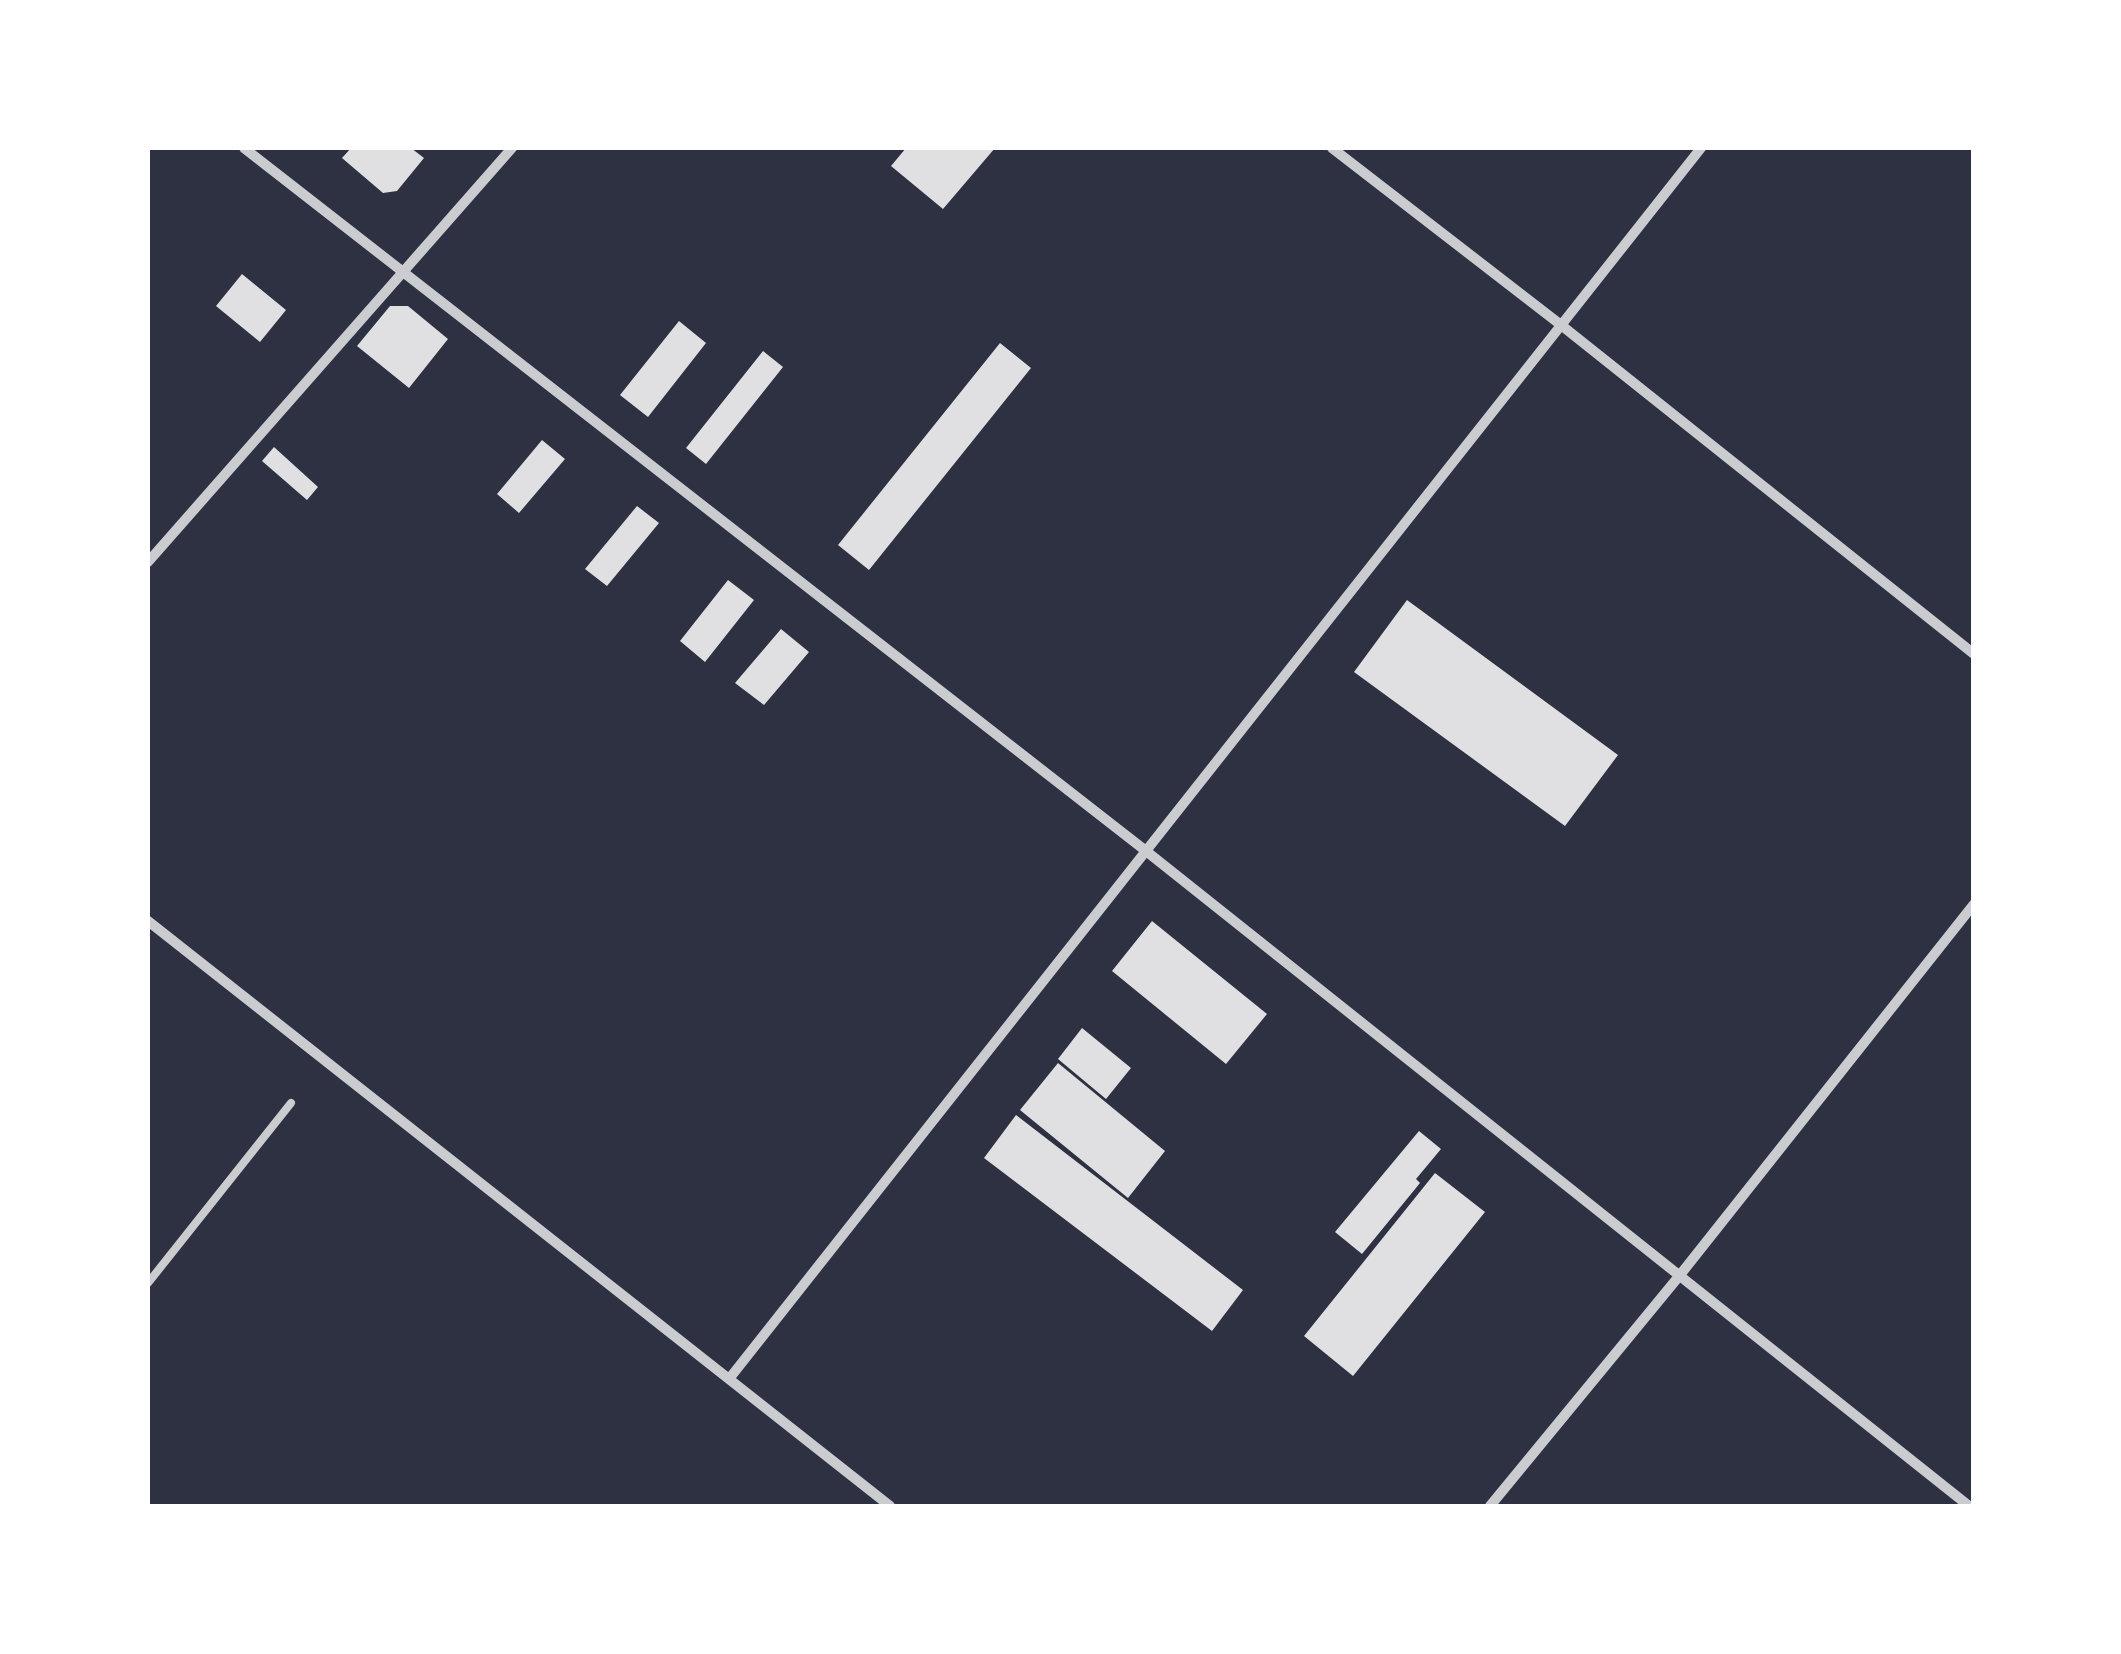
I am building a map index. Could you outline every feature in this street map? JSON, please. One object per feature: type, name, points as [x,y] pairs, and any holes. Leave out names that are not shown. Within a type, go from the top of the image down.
[{"type":"street","points":[[244,148],[1146,851],[1970,1506]]},
{"type":"street","points":[[148,562],[512,148]]},
{"type":"street","points":[[1332,148],[1562,325],[1974,654]]},
{"type":"street","points":[[729,1379],[1701,148]]},
{"type":"street","points":[[1490,1506],[1974,904]]},
{"type":"street","points":[[148,921],[890,1506]]},
{"type":"lane","points":[[148,1282],[291,1104]]},
{"type":"building","points":[[351,148],[411,148],[424,158],[397,191],[383,193],[342,158]]},
{"type":"building","points":[[906,148],[995,148],[943,209],[891,166]]},
{"type":"building","points":[[242,274],[286,310],[260,342],[216,306]]},
{"type":"building","points":[[390,306],[408,306],[448,339],[409,388],[357,346]]},
{"type":"building","points":[[679,321],[706,343],[648,417],[620,395]]},
{"type":"building","points":[[1000,343],[1031,368],[869,570],[838,545]]},
{"type":"building","points":[[763,351],[783,367],[706,464],[686,448]]},
{"type":"building","points":[[542,440],[565,459],[519,513],[497,494]]},
{"type":"building","points":[[274,447],[318,487],[307,500],[262,461]]},
{"type":"building","points":[[637,506],[659,523],[607,586],[585,569]]},
{"type":"building","points":[[728,580],[754,600],[705,662],[680,641]]},
{"type":"building","points":[[1407,600],[1618,755],[1565,826],[1354,672]]},
{"type":"building","points":[[781,629],[809,652],[764,705],[735,683]]},
{"type":"building","points":[[1152,921],[1267,1014],[1226,1064],[1112,971]]},
{"type":"building","points":[[1082,1028],[1131,1068],[1106,1099],[1058,1059]]},
{"type":"building","points":[[1058,1063],[1165,1151],[1128,1198],[1020,1110]]},
{"type":"building","points":[[1016,1115],[1243,1290],[1212,1331],[984,1158]]},
{"type":"building","points":[[1419,1131],[1441,1149],[1416,1179],[1420,1183],[1362,1254],[1335,1232]]},
{"type":"building","points":[[1435,1173],[1485,1212],[1353,1376],[1304,1336]]}]
